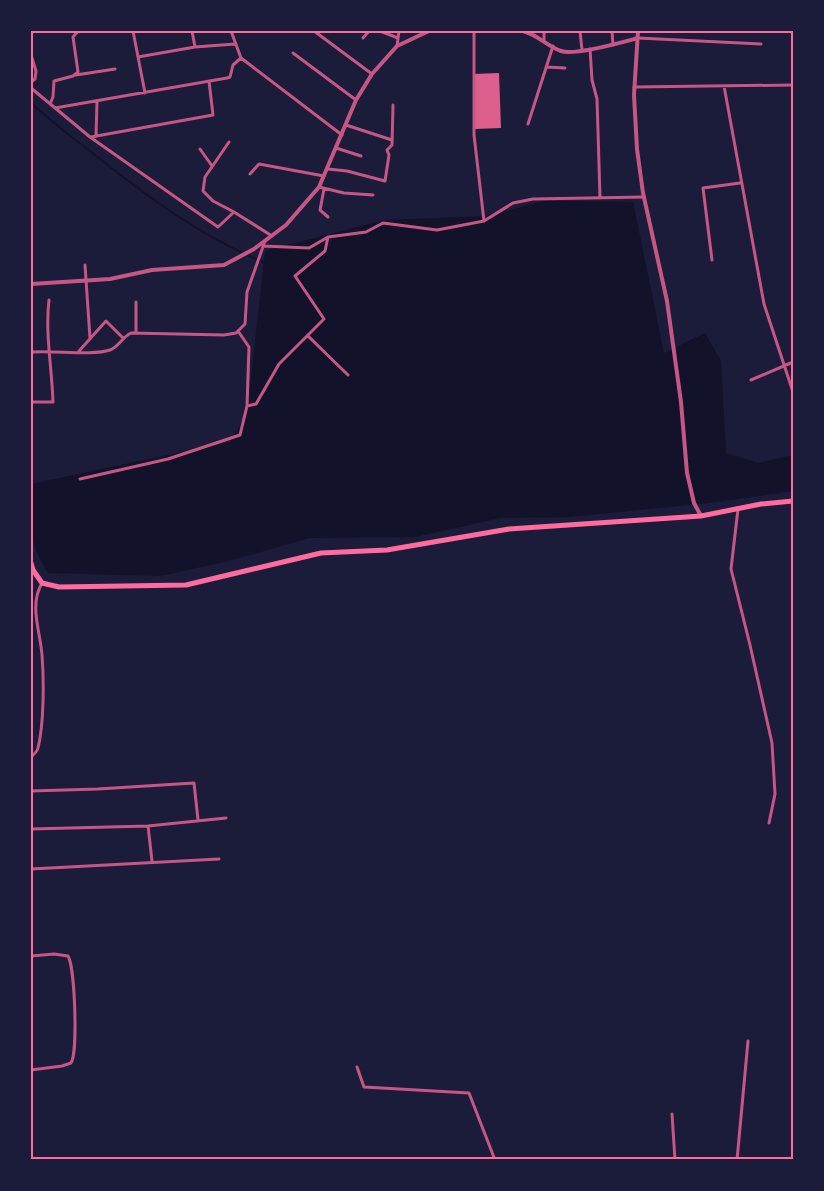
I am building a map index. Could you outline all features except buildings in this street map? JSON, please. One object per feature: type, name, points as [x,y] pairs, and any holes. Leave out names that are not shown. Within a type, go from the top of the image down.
[{"type":"main road","points":[[31,563],[42,583],[59,587],[186,585],[322,553],[386,550],[508,529],[701,516],[793,501]]},
{"type":"street","points":[[76,75],[78,66],[73,37],[78,31]]},
{"type":"street","points":[[133,31],[145,93]]},
{"type":"street","points":[[192,31],[194,47]]},
{"type":"street","points":[[231,31],[241,58],[342,134]]},
{"type":"street","points":[[314,31],[372,74]]},
{"type":"street","points":[[363,38],[369,31]]},
{"type":"street","points":[[380,31],[398,38]]},
{"type":"street","points":[[397,46],[399,31]]},
{"type":"street","points":[[31,284],[110,279],[152,270],[224,265],[264,244],[296,214],[319,187],[356,100],[372,74],[397,46],[429,31]]},
{"type":"street","points":[[474,31],[474,135],[484,221]]},
{"type":"street","points":[[523,31],[544,40],[563,52],[613,45],[638,38],[761,44]]},
{"type":"street","points":[[544,31],[544,40]]},
{"type":"street","points":[[580,31],[582,50]]},
{"type":"street","points":[[612,31],[613,45]]},
{"type":"street","points":[[638,31],[634,87],[637,149],[644,197],[668,302],[681,402],[687,474],[694,503],[701,516]]},
{"type":"street","points":[[138,57],[194,47],[235,44]]},
{"type":"street","points":[[528,124],[553,46]]},
{"type":"street","points":[[590,48],[592,80],[597,99],[600,198]]},
{"type":"street","points":[[293,53],[356,100]]},
{"type":"street","points":[[31,55],[36,75],[31,82]]},
{"type":"street","points":[[55,108],[230,77],[233,65],[241,58]]},
{"type":"street","points":[[546,67],[566,68]]},
{"type":"street","points":[[50,104],[53,97],[54,81],[76,75],[115,69]]},
{"type":"street","points":[[90,137],[213,115],[209,82]]},
{"type":"street","points":[[724,86],[740,183],[744,192],[764,304],[793,392]]},
{"type":"street","points":[[634,87],[793,86]]},
{"type":"street","points":[[31,88],[90,137],[218,227],[234,212]]},
{"type":"street","points":[[96,136],[97,100]]},
{"type":"street","points":[[328,169],[347,171],[385,180],[389,155],[387,150],[392,145],[393,105]]},
{"type":"street","points":[[346,125],[392,140]]},
{"type":"street","points":[[229,142],[205,176],[203,191],[213,201],[272,236]]},
{"type":"street","points":[[336,148],[361,156]]},
{"type":"street","points":[[200,149],[212,166]]},
{"type":"street","points":[[250,174],[259,164],[324,176]]},
{"type":"street","points":[[712,260],[703,188],[740,183]]},
{"type":"street","points":[[319,187],[344,193],[373,195]]},
{"type":"street","points":[[324,189],[320,210],[328,217]]},
{"type":"street","points":[[264,244],[309,248],[328,236],[366,232],[383,223],[437,230],[484,221],[513,203],[548,198],[644,197]]},
{"type":"street","points":[[247,406],[256,404],[279,364],[324,320],[295,276],[325,251],[328,236]]},
{"type":"street","points":[[31,352],[51,350],[98,352],[112,350],[123,338],[131,333],[224,335],[238,331],[245,324],[247,292],[264,244]]},
{"type":"street","points":[[85,265],[90,338]]},
{"type":"street","points":[[31,402],[53,402],[51,350],[47,323],[49,300]]},
{"type":"street","points":[[136,302],[136,334]]},
{"type":"street","points":[[79,351],[106,321],[123,338]]},
{"type":"street","points":[[80,479],[168,460],[240,435],[247,406],[249,346],[238,331]]},
{"type":"street","points":[[308,336],[348,375]]},
{"type":"street","points":[[751,380],[793,362]]},
{"type":"street","points":[[738,509],[731,569],[772,743],[775,794],[769,823]]},
{"type":"street","points":[[31,757],[38,750],[42,698],[42,655],[35,605],[36,594],[42,583]]},
{"type":"street","points":[[31,790],[98,790],[194,783],[198,820]]},
{"type":"street","points":[[31,830],[148,826],[226,818]]},
{"type":"street","points":[[148,826],[152,861]]},
{"type":"street","points":[[31,869],[152,861],[219,859]]},
{"type":"street","points":[[31,956],[54,954],[68,956],[70,959],[74,979],[75,1042],[75,1054],[71,1063],[31,1070]]},
{"type":"street","points":[[737,1160],[748,1041]]},
{"type":"street","points":[[357,1067],[364,1087],[468,1093],[495,1160]]},
{"type":"street","points":[[672,1114],[676,1160]]},
{"type":"shaded area","points":[[544,201],[633,202],[664,353],[705,333],[721,361],[726,453],[758,463],[793,455],[793,491],[709,503],[569,517],[500,518],[415,537],[309,538],[233,560],[160,576],[48,573],[33,540],[31,484],[230,442],[247,413],[265,251],[384,220],[487,216]]},
{"type":"waterway","points":[[31,103],[110,167],[174,214],[219,241],[266,263]]}]
